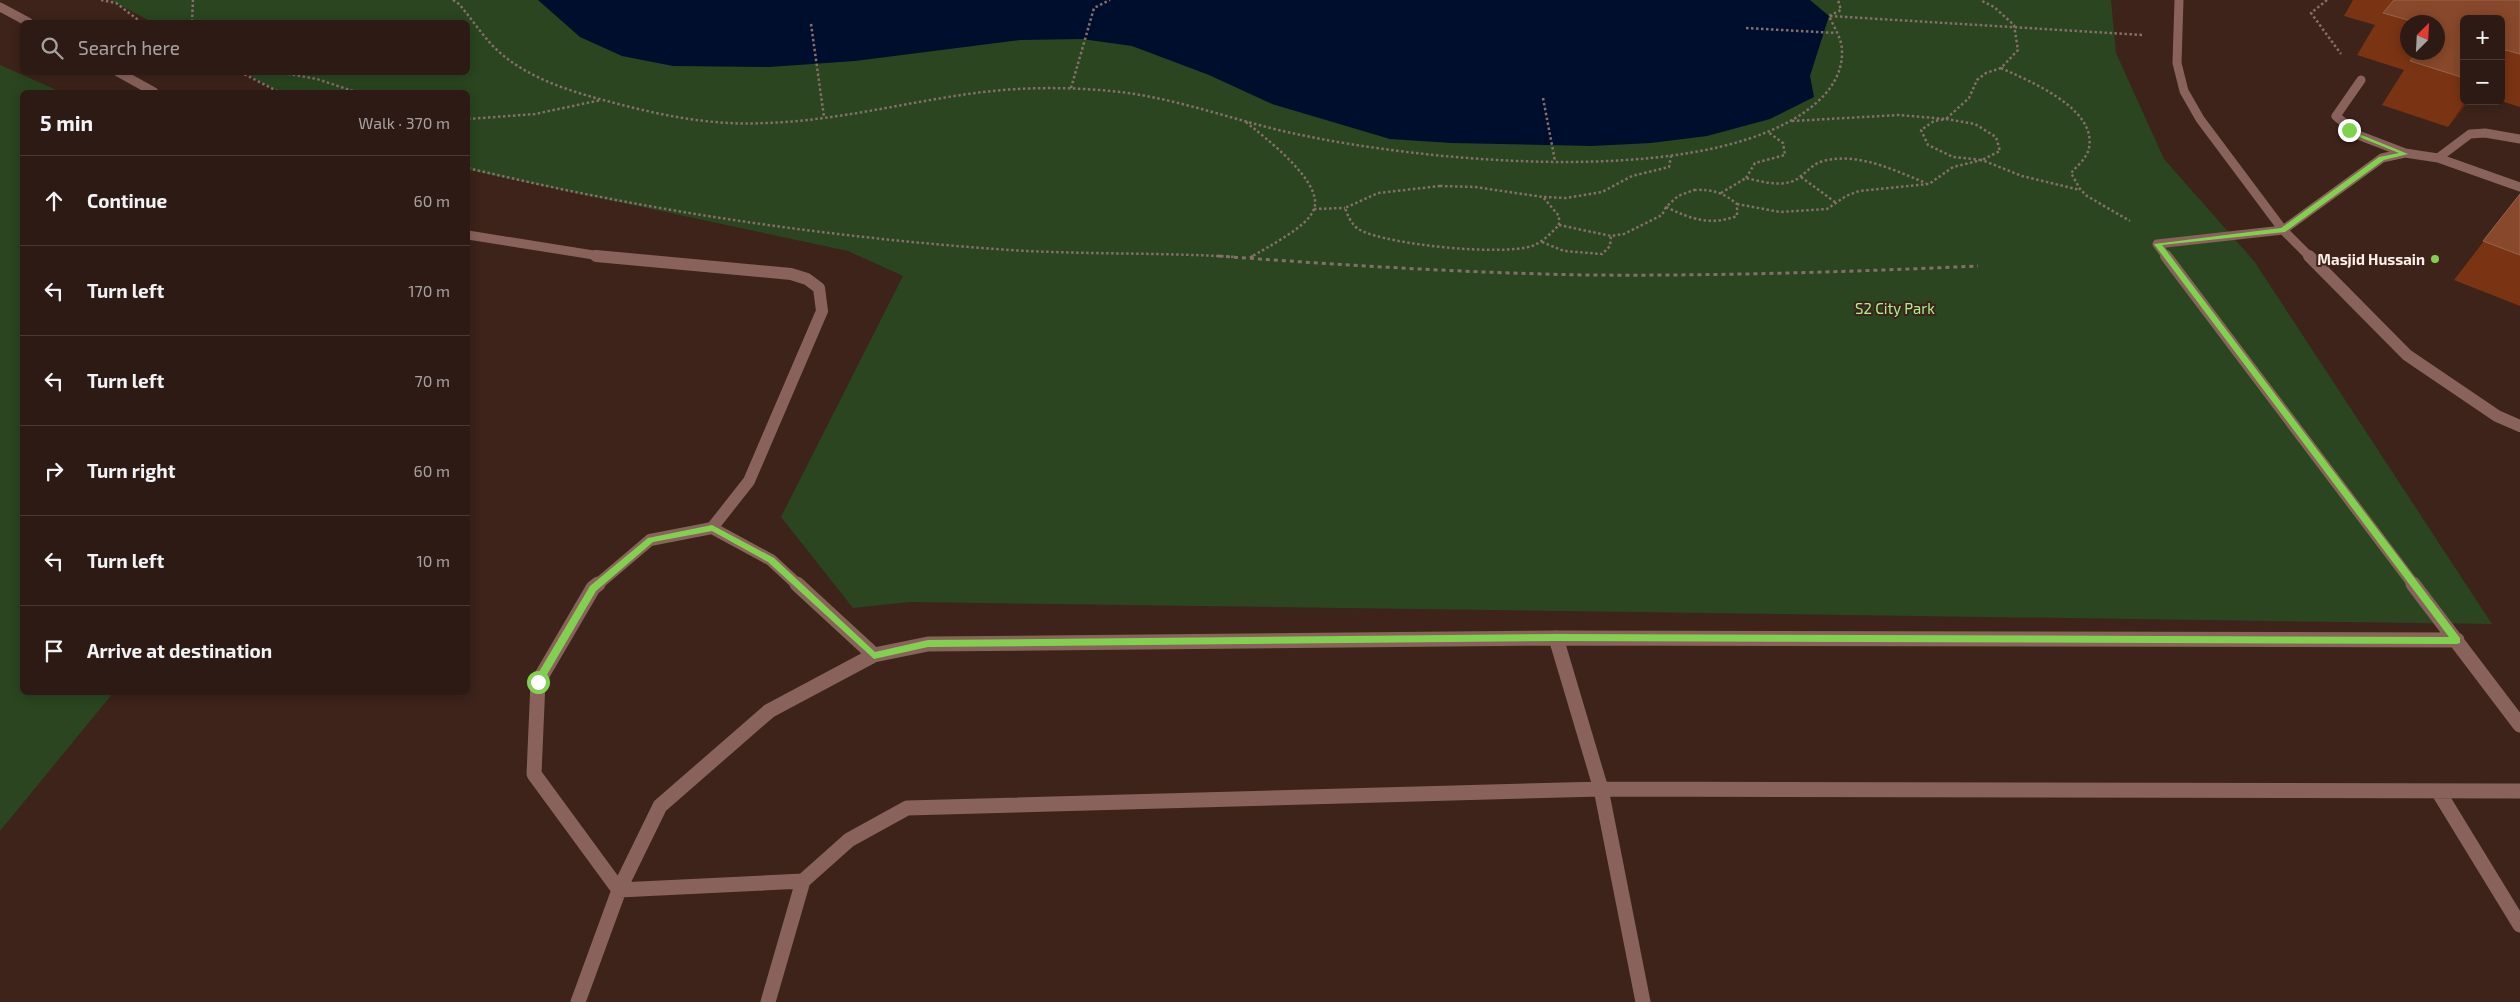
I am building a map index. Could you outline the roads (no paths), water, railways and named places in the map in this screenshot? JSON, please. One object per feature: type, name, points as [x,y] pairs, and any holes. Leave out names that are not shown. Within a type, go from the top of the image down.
[{"type":"street","points":[[2179,0],[2177,63],[2184,91],[2200,119],[2283,230],[2407,355],[2497,416],[2520,426]]},
{"type":"street","points":[[0,7],[24,20]]},
{"type":"street","points":[[123,75],[150,90]]},
{"type":"street","points":[[2361,80],[2336,116],[2340,123],[2349,130],[2405,154],[2438,158],[2520,187]]},
{"type":"street","points":[[2438,158],[2470,134],[2485,133],[2520,139]]},
{"type":"street","points":[[2405,154],[2382,158],[2283,230],[2157,244],[2520,725]]},
{"type":"street","points":[[470,235],[514,245],[656,264],[791,274],[807,280],[818,288],[822,311],[749,482],[712,528]]},
{"type":"street","points":[[619,890],[534,774],[538,682],[593,588],[650,540],[712,528],[771,560],[874,656]]},
{"type":"street","points":[[578,1002],[619,890],[660,806],[769,711],[874,656],[928,644],[1556,638],[2457,640]]},
{"type":"street","points":[[1556,638],[1601,789],[1643,1002]]},
{"type":"street","points":[[768,1002],[803,881],[849,840],[906,808],[1601,789],[2520,791]]},
{"type":"street","points":[[2438,791],[2520,925]]},
{"type":"street","points":[[619,890],[803,881]]},
{"type":"water","points":[[538,0],[1810,0],[1829,16],[1810,76],[1814,97],[1770,119],[1707,136],[1651,143],[1591,146],[1452,143],[1390,139],[1272,104],[1209,75],[1132,46],[1082,39],[1020,40],[855,61],[769,67],[673,66],[622,56],[580,37]]},
{"type":"place","name":"Masjid Hussain","points":[[2435,259]]},
{"type":"park label","name":"S2 City Park","points":[[1895,308]]}]
